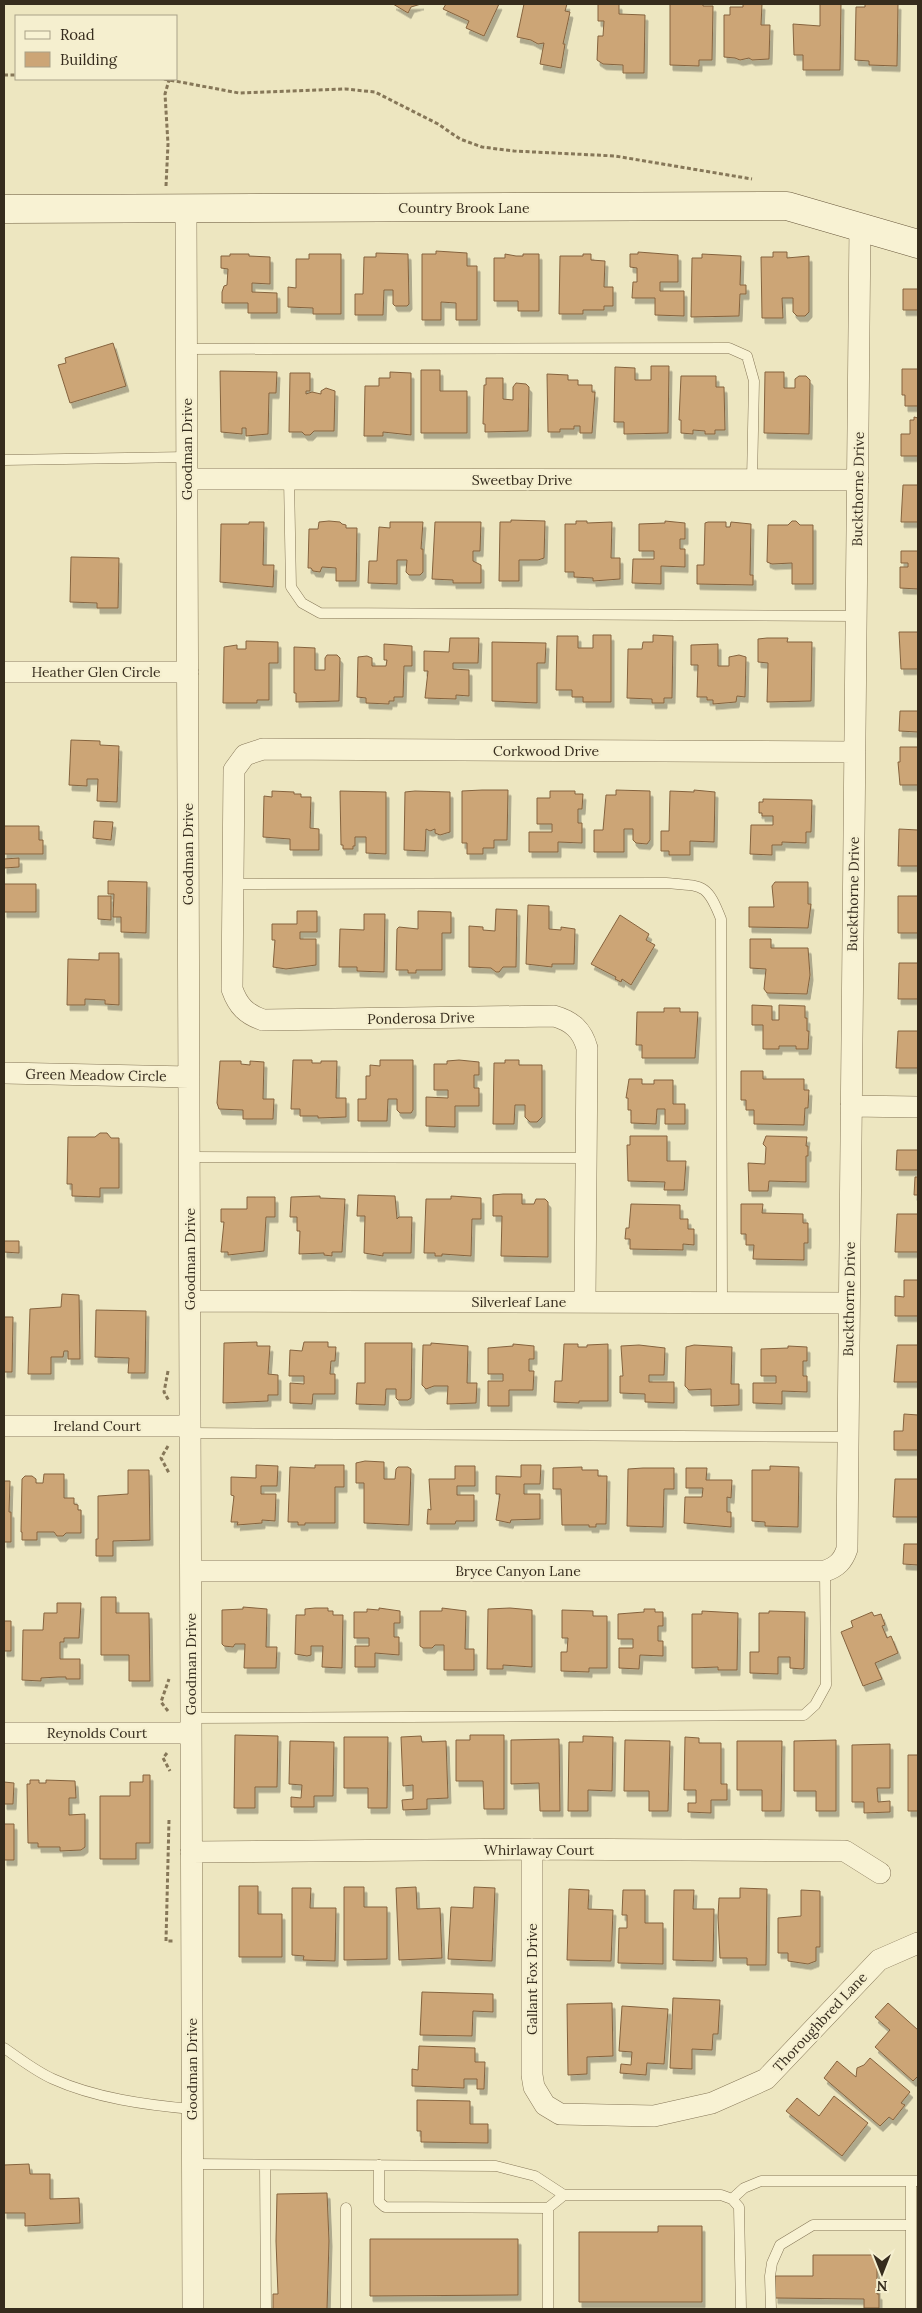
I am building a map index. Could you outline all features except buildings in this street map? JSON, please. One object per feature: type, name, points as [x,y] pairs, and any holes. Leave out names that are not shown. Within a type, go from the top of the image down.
[{"type":"street","name":"Country Brook Lane","points":[[4,209],[176,201],[787,206],[860,225],[918,244]]},
{"type":"street","name":"Goodman Drive","points":[[176,201],[187,348],[193,2309]]},
{"type":"street","name":"Buckthorne Drive","points":[[833,1566],[847,1549],[860,225]]},
{"type":"street","name":"Sweetbay Drive","points":[[187,479],[858,480]]},
{"type":"street","name":"Heather Glen Circle","points":[[4,672],[188,672]]},
{"type":"street","name":"Corkwood Drive","points":[[241,759],[254,751],[263,749],[855,752]]},
{"type":"street","name":"Ponderosa Drive","points":[[241,759],[234,770],[232,779],[232,989],[236,1000],[243,1009],[252,1016],[263,1020],[554,1016],[566,1020],[584,1036],[587,1048],[585,1302]]},
{"type":"street","name":"Green Meadow Circle","points":[[4,1072],[189,1077]]},
{"type":"street","points":[[851,1106],[918,1107]]},
{"type":"street","name":"Silverleaf Lane","points":[[190,1300],[849,1303]]},
{"type":"street","name":"Ireland Court","points":[[4,1426],[190,1429]]},
{"type":"street","name":"Bryce Canyon Lane","points":[[191,1571],[833,1566]]},
{"type":"street","name":"Reynolds Court","points":[[4,1733],[191,1725]]},
{"type":"street","name":"Gallant Fox Drive","points":[[532,1850],[532,2075],[534,2087],[544,2105]]},
{"type":"street","name":"Whirlaway Court","points":[[191,1852],[845,1851],[880,1873]]},
{"type":"street","name":"Thoroughbred Lane","points":[[544,2105],[560,2114],[654,2116],[712,2104],[766,2079],[879,1960],[918,1943]]},
{"type":"lane","points":[[187,348],[729,348],[747,356],[754,381],[752,480]]},
{"type":"lane","points":[[4,460],[187,457]]},
{"type":"lane","points":[[289,479],[291,587],[302,603],[320,613],[856,616]]},
{"type":"lane","points":[[232,884],[666,883],[699,885],[712,896],[721,920],[722,1303]]},
{"type":"lane","points":[[189,1157],[586,1158]]},
{"type":"lane","points":[[190,1429],[848,1437]]},
{"type":"lane","points":[[191,1725],[804,1715],[815,1705],[826,1685],[833,1566]]},
{"type":"lane","points":[[4,2048],[52,2079],[82,2089],[154,2106],[192,2109]]},
{"type":"lane","points":[[192,2164],[496,2166],[535,2176],[564,2195],[721,2195],[732,2199],[739,2207],[741,2309]]},
{"type":"lane","points":[[265,2165],[266,2309]]},
{"type":"lane","points":[[379,2165],[379,2202],[385,2207],[548,2208],[564,2195]]},
{"type":"lane","points":[[732,2199],[744,2188],[761,2181],[914,2181],[910,2225],[911,2309]]},
{"type":"lane","points":[[346,2208],[346,2309]]},
{"type":"lane","points":[[548,2208],[548,2309]]},
{"type":"lane","points":[[771,2309],[771,2270],[780,2244],[813,2225],[910,2225]]},
{"type":"path","points":[[176,201],[165,164],[168,144],[165,94],[169,80],[239,93],[345,89],[374,92],[438,124],[460,138],[482,147],[514,151],[615,156],[752,179]]},
{"type":"path","points":[[168,1446],[161,1458],[169,1472],[169,1482]]},
{"type":"path","points":[[168,1711],[160,1702],[169,1680],[169,1670]]}]
